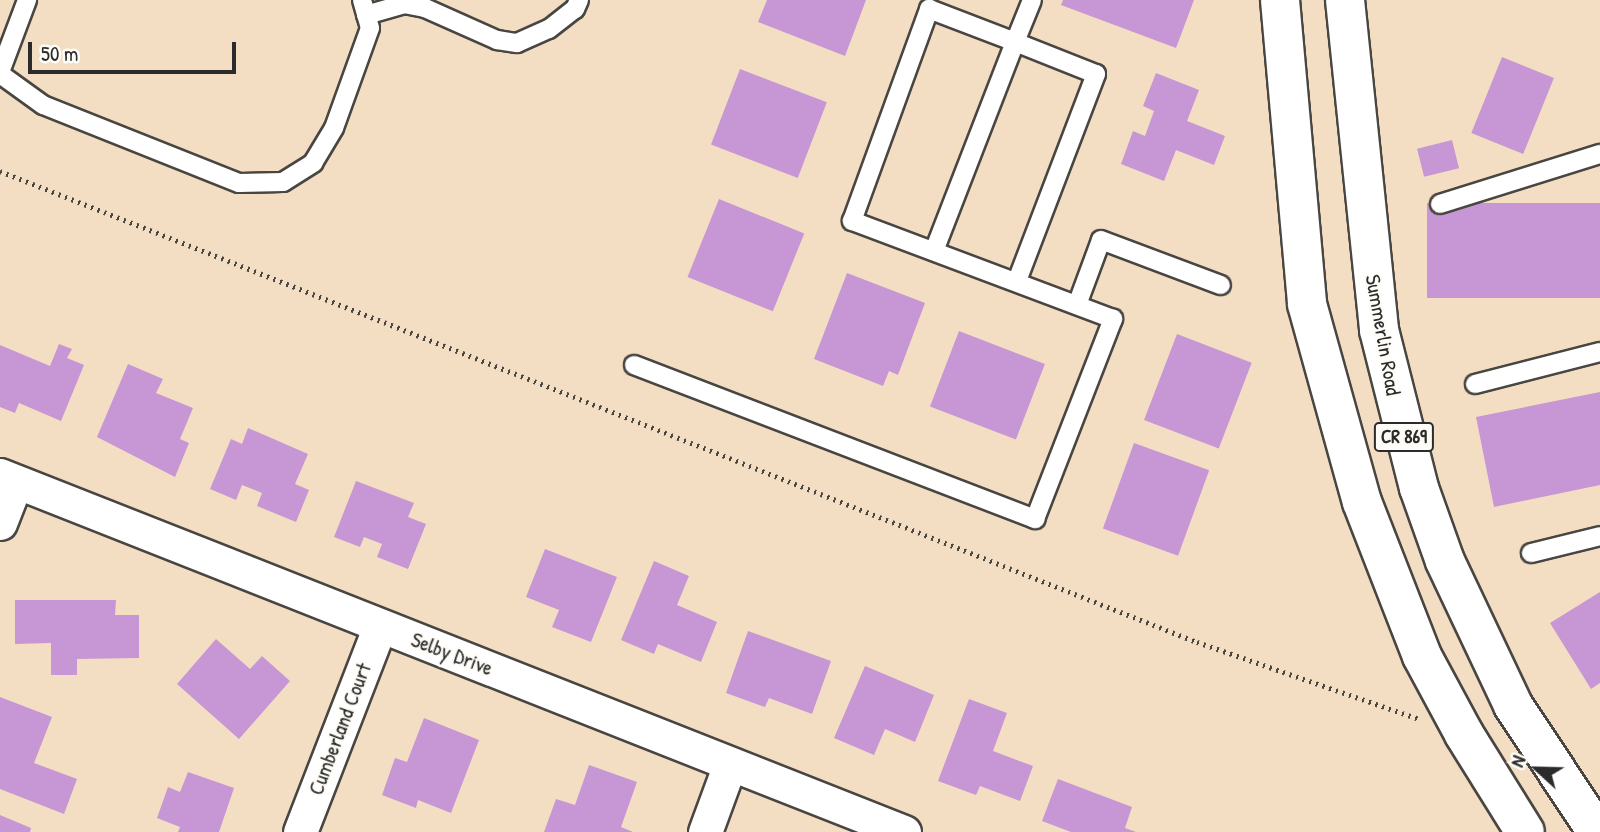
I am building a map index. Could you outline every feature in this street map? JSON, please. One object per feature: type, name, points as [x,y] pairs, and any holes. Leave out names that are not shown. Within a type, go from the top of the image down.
[{"type":"main road","name":"CR 869","points":[[1280,0],[1307,304],[1362,502],[1390,580],[1464,734],[1525,832]]},
{"type":"main road","name":"Summerlin Road","points":[[1345,0],[1379,330],[1419,488],[1450,573],[1513,705],[1597,832]]},
{"type":"street","points":[[0,523],[8,479]]},
{"type":"street","name":"Selby Drive","points":[[8,479],[904,832]]},
{"type":"street","name":"Cumberland Court","points":[[300,832],[380,626]]},
{"type":"street","points":[[705,832],[730,764]]},
{"type":"lane","points":[[27,0],[0,73],[44,105],[239,183],[283,182],[313,163],[334,128],[370,28],[364,7],[404,4],[425,8],[497,40],[517,43],[549,29],[575,9],[579,0]]},
{"type":"lane","points":[[934,251],[1032,0]]},
{"type":"lane","points":[[634,365],[1035,519],[1113,319],[852,221],[929,9],[1096,74],[1017,281]]},
{"type":"lane","points":[[1440,204],[1600,154]]},
{"type":"lane","points":[[1077,305],[1101,240],[1221,285]]},
{"type":"lane","points":[[1475,384],[1600,352]]},
{"type":"lane","points":[[1531,553],[1600,536]]},
{"type":"path","points":[[0,171],[1198,642],[1464,734]]},
{"type":"building","points":[[767,0],[866,0],[845,56],[758,22]]},
{"type":"building","points":[[1063,0],[1194,0],[1176,48],[1061,5]]},
{"type":"building","points":[[1502,57],[1554,78],[1523,154],[1471,133]]},
{"type":"building","points":[[740,69],[827,102],[798,178],[711,145]]},
{"type":"building","points":[[1156,73],[1199,90],[1187,121],[1225,136],[1214,165],[1176,150],[1164,181],[1121,164],[1133,131],[1145,136],[1154,111],[1143,106]]},
{"type":"building","points":[[1452,140],[1459,168],[1424,177],[1417,149]]},
{"type":"building","points":[[719,199],[804,233],[773,311],[688,277]]},
{"type":"building","points":[[1427,203],[1600,203],[1600,298],[1427,298]]},
{"type":"building","points":[[847,273],[925,303],[898,375],[889,371],[883,386],[814,359]]},
{"type":"building","points":[[959,331],[1045,364],[1016,440],[930,407]]},
{"type":"building","points":[[1177,334],[1252,363],[1219,449],[1144,420]]},
{"type":"building","points":[[59,344],[72,349],[67,358],[84,365],[61,421],[19,403],[15,413],[0,407],[0,345],[50,366]]},
{"type":"building","points":[[128,364],[163,379],[156,393],[193,408],[180,439],[189,443],[175,477],[97,437]]},
{"type":"building","points":[[1600,392],[1600,485],[1494,507],[1476,417]]},
{"type":"building","points":[[248,428],[308,454],[295,484],[309,490],[296,522],[257,506],[262,493],[242,485],[236,500],[210,489],[231,439],[242,444]]},
{"type":"building","points":[[1134,443],[1209,470],[1178,556],[1103,529]]},
{"type":"building","points":[[356,481],[414,503],[408,517],[426,524],[408,569],[377,557],[382,544],[364,537],[360,547],[334,537]]},
{"type":"building","points":[[545,549],[617,577],[591,642],[552,627],[559,610],[526,597]]},
{"type":"building","points":[[654,561],[689,576],[677,605],[717,622],[701,662],[658,644],[654,654],[621,640]]},
{"type":"building","points":[[1600,592],[1600,683],[1591,689],[1550,623]]},
{"type":"building","points":[[15,600],[116,600],[115,615],[139,615],[139,658],[77,659],[77,675],[51,675],[51,643],[15,644]]},
{"type":"building","points":[[748,631],[831,661],[812,714],[769,698],[765,707],[726,693]]},
{"type":"building","points":[[216,639],[250,669],[262,656],[290,681],[239,739],[177,684]]},
{"type":"building","points":[[865,666],[934,695],[915,742],[885,729],[874,755],[834,738]]},
{"type":"building","points":[[0,697],[52,717],[34,763],[77,779],[64,814],[0,789]]},
{"type":"building","points":[[969,699],[1007,713],[993,751],[1033,766],[1020,801],[980,786],[976,795],[938,781]]},
{"type":"building","points":[[424,718],[479,740],[451,813],[418,800],[416,808],[382,795],[395,758],[407,762]]},
{"type":"building","points":[[589,765],[637,782],[621,827],[633,832],[544,832],[556,799],[575,805]]},
{"type":"building","points":[[188,772],[234,788],[219,832],[178,832],[180,827],[157,818],[168,787],[180,792]]},
{"type":"building","points":[[1058,779],[1132,807],[1125,828],[1136,832],[1071,832],[1042,821]]},
{"type":"building","points":[[0,815],[31,828],[30,832],[0,832]]}]
